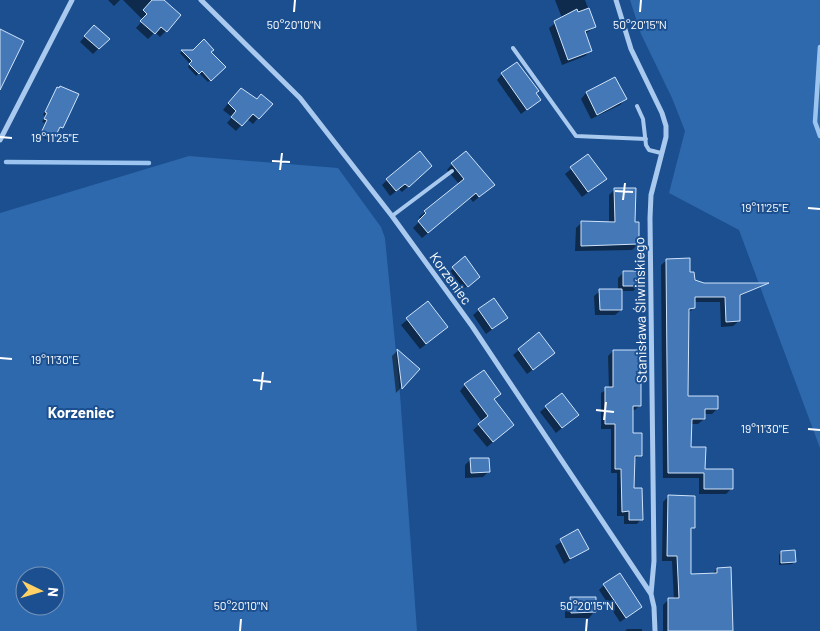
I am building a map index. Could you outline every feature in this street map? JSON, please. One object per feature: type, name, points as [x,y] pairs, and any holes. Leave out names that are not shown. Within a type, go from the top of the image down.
[{"type":"street","points":[[0,140],[72,0]]},
{"type":"street","name":"Korzeniec","points":[[201,0],[300,98],[392,216],[477,334],[651,594]]},
{"type":"street","name":"Stanisława Śliwińskiego","points":[[616,0],[631,49],[662,113],[666,137],[651,195],[654,561],[651,594],[654,607],[655,631]]},
{"type":"lane","points":[[513,48],[576,136],[646,139]]},
{"type":"lane","points":[[637,106],[643,119],[649,150],[661,153]]},
{"type":"lane","points":[[392,216],[452,171]]},
{"type":"shaded area","points":[[630,0],[820,0],[820,448],[739,230],[669,193],[685,131],[672,98],[641,34]]},
{"type":"shaded area","points":[[189,156],[338,168],[381,227],[385,238],[400,394],[417,631],[0,631],[0,213]]},
{"type":"building","points":[[152,0],[164,0],[181,15],[167,32],[161,27],[155,34],[140,21],[147,14],[143,10]]},
{"type":"building","points":[[589,8],[596,27],[585,31],[592,51],[568,60],[554,21],[577,9],[578,12]]},
{"type":"building","points":[[94,25],[110,39],[99,49],[84,36]]},
{"type":"building","points":[[0,29],[24,41],[0,90]]},
{"type":"building","points":[[204,39],[214,50],[211,52],[226,67],[211,81],[202,71],[199,74],[189,64],[192,61],[181,50],[193,50]]},
{"type":"building","points":[[517,62],[539,91],[536,93],[541,100],[527,110],[501,73]]},
{"type":"building","points":[[615,77],[627,99],[597,115],[586,92]]},
{"type":"building","points":[[60,86],[79,94],[63,128],[60,127],[54,139],[41,133],[47,120],[44,119],[47,113],[45,112],[57,87],[59,88]]},
{"type":"building","points":[[241,88],[257,99],[261,94],[273,104],[259,119],[253,114],[242,126],[231,117],[236,111],[228,103]]},
{"type":"building","points":[[420,151],[432,166],[409,187],[405,184],[396,191],[386,179]]},
{"type":"building","points":[[466,151],[495,185],[479,197],[476,193],[428,233],[418,221],[426,213],[424,211],[464,179],[451,163]]},
{"type":"building","points":[[588,154],[607,179],[588,192],[570,167]]},
{"type":"building","points":[[614,188],[636,188],[635,222],[639,222],[639,244],[581,246],[581,221],[615,222]]},
{"type":"building","points":[[465,256],[480,277],[468,287],[452,267]]},
{"type":"building","points":[[690,258],[690,272],[694,272],[695,280],[704,283],[769,283],[740,295],[740,321],[726,322],[725,297],[695,297],[695,308],[689,309],[688,396],[718,396],[718,409],[705,409],[705,419],[692,419],[691,447],[706,447],[705,469],[733,469],[733,489],[704,489],[704,473],[668,473],[666,259]]},
{"type":"building","points":[[623,271],[640,271],[640,286],[623,286]]},
{"type":"building","points":[[599,289],[622,289],[622,310],[600,310]]},
{"type":"building","points":[[494,298],[508,318],[492,329],[478,309]]},
{"type":"building","points":[[428,301],[448,327],[426,344],[406,318]]},
{"type":"building","points":[[539,332],[555,353],[533,370],[518,349]]},
{"type":"building","points":[[397,349],[420,369],[402,389]]},
{"type":"building","points":[[613,350],[641,350],[641,406],[633,406],[633,433],[642,433],[642,456],[635,456],[634,488],[642,488],[643,520],[629,520],[629,511],[622,512],[621,469],[615,469],[615,424],[605,424],[605,387],[613,387]]},
{"type":"building","points":[[484,370],[501,394],[494,399],[514,425],[493,442],[478,424],[488,416],[464,384]]},
{"type":"building","points":[[562,393],[579,415],[562,428],[545,406]]},
{"type":"building","points":[[470,458],[489,458],[490,472],[471,473]]},
{"type":"building","points":[[668,495],[695,496],[695,528],[691,528],[691,574],[717,573],[717,568],[731,567],[733,631],[668,631],[668,598],[679,598],[677,556],[667,556]]},
{"type":"building","points":[[578,529],[589,549],[570,559],[560,539]]},
{"type":"building","points":[[795,550],[796,562],[781,563],[781,551]]},
{"type":"building","points":[[620,573],[642,607],[626,618],[603,584]]},
{"type":"building","points":[[570,597],[596,597],[596,612],[571,613]]},
{"type":"waterway","points":[[820,47],[815,122],[820,136]]},
{"type":"waterway","points":[[6,162],[149,163]]},
{"type":"district","name":"Korzeniec","points":[[81,412]]}]
